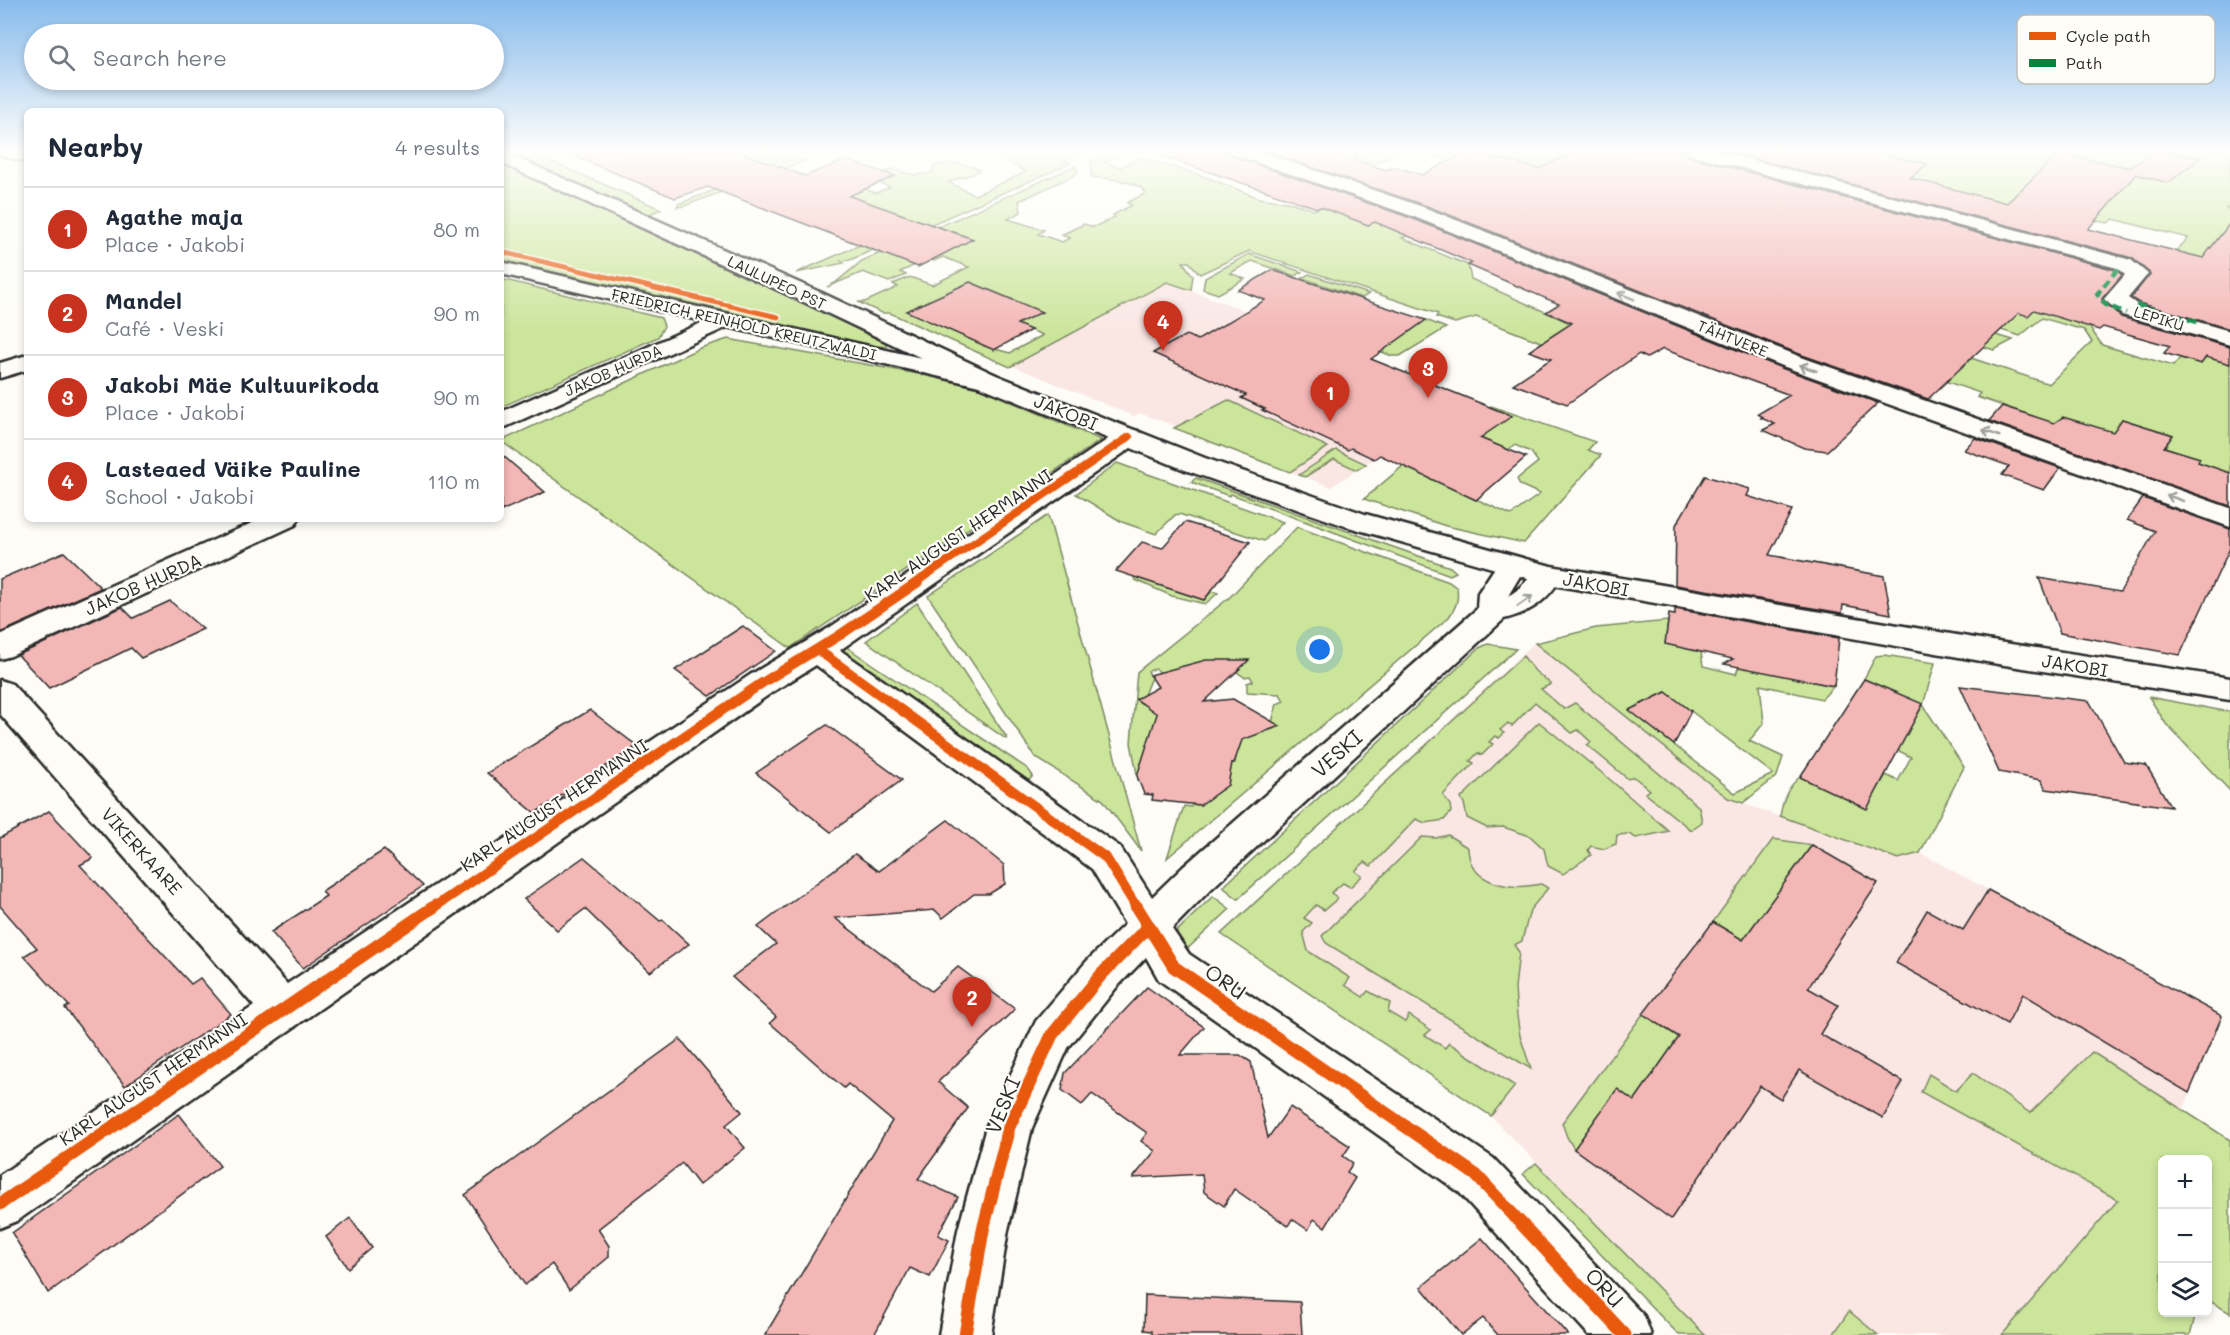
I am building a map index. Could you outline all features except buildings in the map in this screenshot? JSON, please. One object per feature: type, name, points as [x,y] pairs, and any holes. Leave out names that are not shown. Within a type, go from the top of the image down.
[{"type":"street","name":"LAULUPEO PST","points":[[625,212],[987,380]]},
{"type":"street","name":"TÄHTVERE","points":[[1420,212],[1793,363],[2230,518]]},
{"type":"street","name":"LEPIKU","points":[[1929,212],[2124,264],[2137,274],[2115,299],[2130,310],[2230,338]]},
{"type":"street","name":"FRIEDRICH REINHOLD KREUTZWALDI","points":[[504,269],[987,380]]},
{"type":"street","name":"JAKOB HURDA","points":[[504,420],[724,320]]},
{"type":"street","points":[[0,371],[24,363]]},
{"type":"street","name":"JAKOBI","points":[[987,380],[1195,464],[1354,520],[1511,566],[1548,575],[1998,653],[2230,689]]},
{"type":"street","name":"KARL AUGUST HERMANNI","points":[[0,1204],[762,683],[818,650],[1129,437]]},
{"type":"street","name":"JAKOB HURDA","points":[[0,648],[278,522]]},
{"type":"street","points":[[1493,612],[1492,593],[1511,566]]},
{"type":"street","name":"VESKI","points":[[965,1335],[983,1230],[1009,1127],[1052,1035],[1101,975],[1204,871],[1493,612],[1516,607],[1539,591],[1548,575]]},
{"type":"street","name":"ORU","points":[[818,650],[1106,858],[1174,967],[1476,1175],[1625,1335]]},
{"type":"street","name":"VIKERKAARE","points":[[0,692],[284,1010]]},
{"type":"shaded area","points":[[1168,282],[1329,342],[1374,459],[1331,487],[1140,413],[1134,416],[1013,366]]},
{"type":"shaded area","points":[[1535,642],[1728,798],[1898,859],[1920,853],[2222,1016],[2183,1111],[2118,1200],[2002,1335],[1878,1335],[1849,1312],[1833,1335],[1705,1335],[1491,1116],[1221,934]]},
{"type":"green space","points":[[504,212],[610,212],[836,315],[881,338],[886,343],[886,346],[873,347],[504,261]]},
{"type":"green space","points":[[638,212],[654,212],[646,216]]},
{"type":"green space","points":[[896,212],[959,212],[850,260],[841,261],[844,263],[796,273],[917,220]]},
{"type":"green space","points":[[971,212],[1020,212],[1008,219],[1044,230],[1038,234],[1062,242],[1070,238],[1061,235],[1084,224],[1094,227],[1115,217],[1113,215],[1118,212],[1335,212],[1368,225],[1386,217],[1429,226],[1402,238],[1468,265],[1471,279],[1597,335],[1561,350],[1476,317],[1455,323],[1436,317],[1438,314],[1249,251],[1200,274],[1189,262],[1183,262],[1193,276],[1191,290],[1167,282],[1010,367],[890,313],[882,313],[858,302],[865,302],[898,287],[893,284],[910,277],[932,285],[969,267],[943,257],[934,261],[928,259],[900,272],[906,275],[889,282],[863,272],[827,287],[862,261]],"holes":[[[929,300],[961,314],[938,325],[907,311]],[[1008,321],[1043,335],[1010,353],[984,346]]]},
{"type":"green space","points":[[1825,212],[1981,252],[2090,328],[2102,345],[2173,366],[2180,358],[2201,364],[2206,357],[2230,364],[2230,473],[2228,472],[2220,483],[2153,465],[2199,459],[2165,447],[2173,435],[2151,428],[2129,454],[2033,416],[1977,397],[1980,393],[1945,381],[1924,399],[1899,390],[1945,351],[1956,348],[1971,358],[2049,384],[2092,342],[2084,330],[2042,318],[2020,336],[2001,330],[1996,335],[2013,340],[1994,350],[1909,323],[1826,364],[1798,354],[1812,346],[1666,268],[1631,288],[1628,287],[1644,278],[1516,236],[1509,239],[1446,214]]},
{"type":"green space","points":[[2051,212],[2230,212],[2230,307],[2215,326],[2188,319],[2197,307],[2164,265],[2188,238],[2113,219],[2108,223]]},
{"type":"green space","points":[[1249,254],[1302,272],[1295,276],[1252,261],[1230,273],[1245,279],[1218,294],[1203,289],[1205,278]]},
{"type":"green space","points":[[1309,274],[1369,294],[1362,298],[1302,278]]},
{"type":"green space","points":[[504,280],[661,318],[664,326],[658,337],[504,406]]},
{"type":"green space","points":[[1426,320],[1446,328],[1400,356],[1392,356],[1359,343],[1407,330],[1411,331]]},
{"type":"green space","points":[[728,339],[935,377],[979,388],[1101,440],[790,648],[504,443],[504,440],[700,348]]},
{"type":"green space","points":[[1228,400],[1328,447],[1290,472],[1174,428]]},
{"type":"green space","points":[[1491,406],[1595,442],[1588,450],[1601,455],[1524,543],[1446,526],[1364,499],[1403,466],[1511,515],[1540,494],[1520,485],[1517,479],[1538,462],[1531,452],[1515,445],[1508,450],[1458,429]]},
{"type":"green space","points":[[1336,450],[1366,464],[1357,470],[1334,459],[1305,477],[1299,475]]},
{"type":"green space","points":[[1117,463],[1283,522],[1264,541],[1179,514],[1175,515],[1156,534],[1122,522],[1076,494]]},
{"type":"green space","points":[[1196,478],[1450,567],[1456,572],[1450,575],[1231,494],[1229,496],[1191,482]]},
{"type":"green space","points":[[1048,515],[1141,851],[1103,800],[1035,757],[928,596]]},
{"type":"green space","points":[[1297,527],[1449,582],[1457,588],[1458,596],[1455,607],[1449,617],[1167,858],[1184,806],[1201,805],[1202,797],[1228,762],[1235,763],[1236,757],[1230,756],[1243,736],[1265,724],[1270,730],[1279,727],[1272,722],[1277,704],[1284,701],[1280,694],[1247,692],[1247,683],[1253,681],[1250,676],[1244,677],[1237,672],[1240,668],[1234,664],[1161,673],[1156,669],[1148,671],[1151,677],[1144,695],[1136,700],[1142,704],[1146,701],[1168,706],[1148,741],[1138,779],[1131,743],[1137,672],[1230,597]]},
{"type":"green space","points":[[1127,564],[1137,578],[1204,600],[1212,591],[1218,593],[1205,604],[1172,596],[1135,580]]},
{"type":"green space","points":[[917,603],[1007,738],[1006,739],[866,641]]},
{"type":"green space","points":[[1668,621],[1665,644],[1701,652],[1703,666],[1736,674],[1739,666],[1834,686],[1822,699],[1760,685],[1764,723],[1749,741],[1783,757],[1777,776],[1743,803],[1728,798],[1715,788],[1535,643],[1596,628]],"holes":[[[1666,692],[1773,774],[1735,793],[1630,710]]]},
{"type":"green space","points":[[1488,644],[1516,649],[1238,899],[1223,887],[1479,648]]},
{"type":"green space","points":[[845,646],[1028,769],[1033,776],[1027,782],[840,652]]},
{"type":"green space","points":[[1884,655],[1935,663],[1923,705],[1864,679],[1876,656]]},
{"type":"green space","points":[[1523,656],[1535,671],[1551,684],[1541,689],[1564,709],[1575,703],[1699,807],[1702,822],[1691,830],[1645,793],[1650,790],[1634,777],[1628,779],[1587,745],[1591,742],[1578,730],[1572,733],[1535,702],[1512,726],[1507,724],[1500,730],[1504,733],[1499,738],[1495,736],[1489,742],[1493,744],[1482,755],[1478,753],[1470,761],[1474,763],[1443,795],[1450,805],[1451,812],[1444,820],[1425,823],[1416,819],[1371,866],[1365,862],[1355,871],[1362,876],[1350,887],[1343,883],[1331,893],[1338,898],[1324,910],[1316,905],[1304,918],[1312,923],[1303,932],[1308,951],[1350,978],[1345,985],[1363,997],[1368,991],[1390,1003],[1388,1012],[1405,1022],[1409,1015],[1431,1030],[1425,1035],[1445,1048],[1449,1043],[1515,1086],[1491,1116],[1221,934]]},
{"type":"green space","points":[[2149,697],[2230,712],[2230,791],[2166,724]]},
{"type":"green space","points":[[1923,705],[1964,767],[1920,853],[1898,859],[1780,816],[1786,794],[1800,777],[1866,808],[1886,775],[1898,781],[1911,757],[1897,750]]},
{"type":"green space","points":[[1539,722],[1669,831],[1636,838],[1629,834],[1617,835],[1616,844],[1604,849],[1591,846],[1588,850],[1591,855],[1563,874],[1548,866],[1544,849],[1530,836],[1503,827],[1487,828],[1467,818],[1461,798]]},
{"type":"green space","points":[[1448,835],[1468,848],[1470,861],[1484,878],[1506,885],[1541,884],[1548,888],[1530,910],[1522,941],[1514,945],[1519,952],[1515,988],[1517,1016],[1520,1036],[1531,1069],[1326,943],[1322,936],[1422,837],[1436,838]]},
{"type":"green space","points":[[1773,839],[1812,845],[1743,940],[1713,922]]},
{"type":"green space","points":[[1213,896],[1230,909],[1183,953],[1174,934]]},
{"type":"green space","points":[[1643,1014],[1679,1037],[1634,1101],[1618,1089],[1574,1149],[1562,1123]]},
{"type":"green space","points":[[2092,1052],[2230,1140],[2230,1313],[2212,1302],[2212,1155],[2158,1155],[2158,1317],[2195,1317],[2190,1335],[2002,1335],[2118,1200],[1921,1092],[1929,1074],[1956,1091],[1973,1073],[2030,1113]]},
{"type":"green space","points":[[1536,1163],[1705,1335],[1679,1335],[1523,1174]]},
{"type":"green space","points":[[1849,1311],[1878,1335],[1833,1335]]},
{"type":"marked path","points":[[2118,269],[2097,294],[2106,305],[2126,313]]},
{"type":"marked path","points":[[2136,305],[2201,323]]},
{"type":"cycle path","points":[[504,253],[778,317]]},
{"type":"cycle path","points":[[0,1204],[762,683],[840,635],[1129,437]]},
{"type":"cycle path","points":[[818,650],[1106,858],[1174,967],[1476,1175],[1625,1335]]},
{"type":"cycle path","points":[[965,1335],[983,1230],[1009,1127],[1052,1035],[1101,975],[1149,926]]},
{"type":"place","name":"Lasteaed Väike Pauline","points":[[1163,351]]},
{"type":"place","name":"Jakobi Mäe Kultuurikoda","points":[[1428,398]]},
{"type":"place","name":"Agathe maja","points":[[1330,422]]},
{"type":"place","name":"Mandel","points":[[972,1027]]}]
